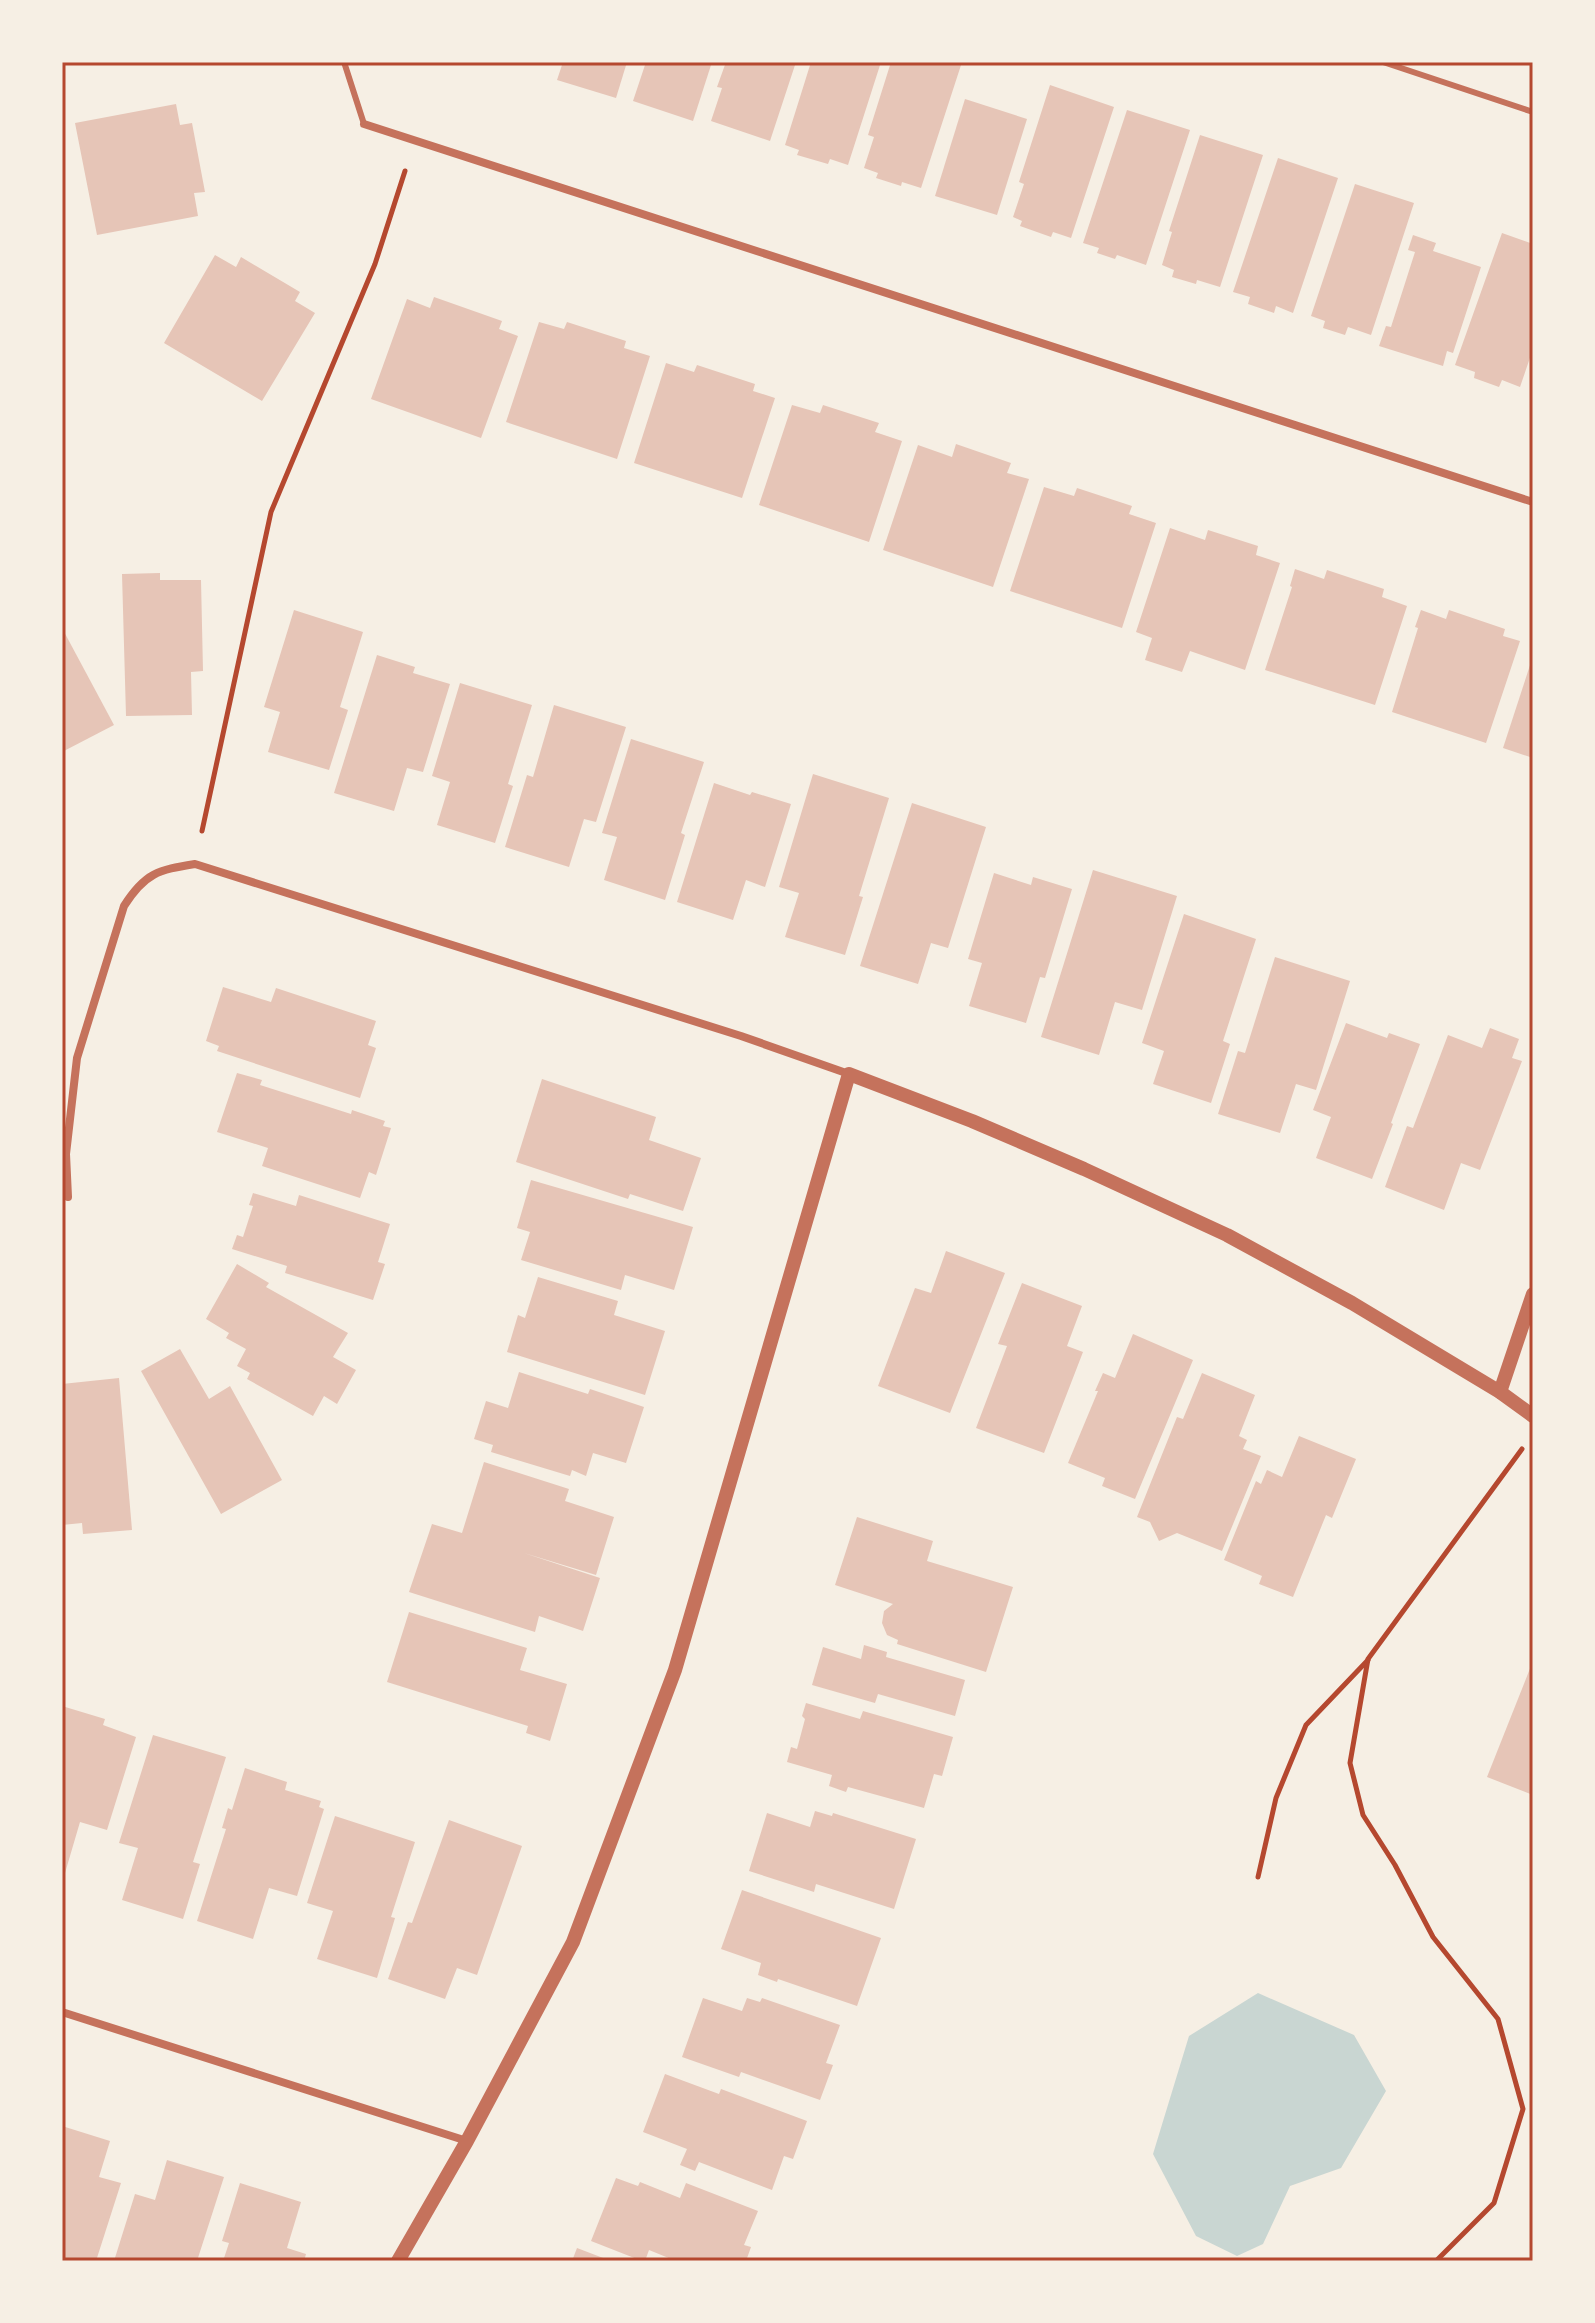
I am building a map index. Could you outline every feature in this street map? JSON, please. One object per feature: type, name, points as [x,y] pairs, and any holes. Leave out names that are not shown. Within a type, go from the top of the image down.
[{"type":"street","points":[[364,124],[1533,502]]},
{"type":"street","points":[[68,1197],[66,1154],[77,1058],[124,906],[138,885],[162,869],[195,864],[741,1036],[972,1121],[1227,1235],[1352,1303],[1500,1392],[1533,1416]]},
{"type":"street","points":[[398,2261],[467,2141],[573,1942],[675,1670],[849,1074]]},
{"type":"street","points":[[1500,1392],[1533,1294]]},
{"type":"street","points":[[62,2012],[467,2141]]},
{"type":"lane","points":[[344,62],[364,124]]},
{"type":"lane","points":[[1383,62],[1533,112]]},
{"type":"path","points":[[195,864],[271,512],[375,264],[415,142]]},
{"type":"path","points":[[1258,1877],[1276,1798],[1306,1725],[1368,1659],[1524,1446]]},
{"type":"path","points":[[1368,1659],[1350,1763],[1363,1815],[1395,1865],[1433,1937],[1498,2019],[1523,2109],[1494,2203],[1436,2261]]},
{"type":"shaded area","points":[[1258,1993],[1354,2035],[1386,2091],[1341,2168],[1290,2186],[1263,2244],[1237,2256],[1196,2236],[1153,2154],[1189,2036]]},
{"type":"building","points":[[563,62],[627,62],[616,98],[557,80]]},
{"type":"building","points":[[646,62],[712,62],[693,121],[633,101]]},
{"type":"building","points":[[726,62],[796,62],[770,141],[711,121],[722,88],[717,87]]},
{"type":"building","points":[[811,62],[881,62],[848,165],[830,159],[828,164],[797,155],[799,150],[785,145]]},
{"type":"building","points":[[891,62],[962,62],[921,188],[876,178],[878,173],[864,168],[874,137],[868,135]]},
{"type":"building","points":[[1050,85],[1114,107],[1071,238],[1053,232],[1051,237],[1020,226],[1022,221],[1013,217],[1024,184],[1019,182]]},
{"type":"building","points":[[965,99],[1027,119],[997,215],[935,196]]},
{"type":"building","points":[[176,104],[180,125],[192,123],[205,192],[194,193],[198,216],[97,235],[75,123]]},
{"type":"building","points":[[1127,110],[1190,130],[1146,265],[1117,255],[1115,259],[1097,253],[1099,248],[1083,243]]},
{"type":"building","points":[[1200,135],[1263,155],[1220,287],[1172,277],[1174,270],[1162,265],[1172,232],[1169,231]]},
{"type":"building","points":[[1278,158],[1338,178],[1293,313],[1276,306],[1274,313],[1248,304],[1250,297],[1233,292]]},
{"type":"building","points":[[1355,184],[1414,203],[1371,335],[1348,327],[1345,335],[1323,328],[1325,321],[1311,316]]},
{"type":"building","points":[[1502,233],[1533,244],[1533,349],[1520,387],[1502,380],[1499,387],[1474,378],[1475,372],[1455,365]]},
{"type":"building","points":[[1413,235],[1436,243],[1433,251],[1481,267],[1453,353],[1447,351],[1443,366],[1379,346],[1386,326],[1391,327],[1415,252],[1408,250]]},
{"type":"building","points":[[215,255],[236,267],[241,257],[300,292],[295,301],[315,313],[262,401],[164,343]]},
{"type":"building","points":[[434,297],[502,321],[499,329],[518,336],[481,438],[371,399],[407,299],[430,308]]},
{"type":"building","points":[[539,322],[564,329],[567,322],[626,341],[624,348],[650,356],[617,459],[506,422]]},
{"type":"building","points":[[666,363],[694,372],[697,365],[755,384],[753,391],[775,398],[742,498],[634,463]]},
{"type":"building","points":[[792,405],[820,413],[823,405],[879,423],[875,432],[902,441],[869,542],[759,505]]},
{"type":"building","points":[[956,444],[1011,463],[1007,473],[1029,479],[993,587],[883,550],[918,445],[952,457]]},
{"type":"building","points":[[1044,487],[1074,496],[1077,488],[1132,506],[1129,514],[1156,523],[1122,628],[1010,591]]},
{"type":"building","points":[[1170,528],[1205,540],[1208,530],[1258,546],[1256,555],[1280,563],[1245,670],[1190,651],[1182,672],[1145,660],[1152,638],[1136,632]]},
{"type":"building","points":[[1295,569],[1324,579],[1327,570],[1384,589],[1382,597],[1407,606],[1375,705],[1265,670]]},
{"type":"building","points":[[160,573],[160,580],[201,580],[203,671],[191,672],[192,715],[126,716],[122,574]]},
{"type":"building","points":[[294,610],[363,632],[340,707],[348,710],[329,770],[268,752],[280,712],[264,707]]},
{"type":"building","points":[[1421,610],[1446,619],[1449,610],[1505,629],[1503,636],[1520,641],[1486,743],[1392,712]]},
{"type":"building","points":[[62,628],[114,725],[62,752]]},
{"type":"building","points":[[377,655],[415,667],[413,673],[450,684],[423,772],[407,768],[394,811],[334,793]]},
{"type":"building","points":[[1533,656],[1533,758],[1503,748]]},
{"type":"building","points":[[460,683],[532,705],[508,784],[513,786],[495,843],[437,825],[450,782],[432,776]]},
{"type":"building","points":[[554,705],[626,727],[596,822],[584,819],[569,867],[505,847],[527,775],[533,777]]},
{"type":"building","points":[[631,739],[704,762],[681,833],[685,835],[665,900],[604,880],[617,837],[602,833]]},
{"type":"building","points":[[813,774],[889,798],[859,896],[863,897],[845,955],[785,937],[799,893],[779,887]]},
{"type":"building","points":[[714,783],[791,804],[765,887],[746,880],[733,920],[677,902]]},
{"type":"building","points":[[912,803],[986,827],[948,948],[931,943],[918,984],[860,966]]},
{"type":"building","points":[[1093,870],[1177,896],[1142,1010],[1115,1002],[1099,1055],[1041,1037]]},
{"type":"building","points":[[994,873],[1031,885],[1033,877],[1072,889],[1045,978],[1040,977],[1026,1023],[969,1006],[982,963],[968,959]]},
{"type":"building","points":[[1184,914],[1256,939],[1223,1041],[1230,1044],[1211,1103],[1153,1084],[1164,1051],[1142,1043]]},
{"type":"building","points":[[1275,957],[1350,981],[1316,1090],[1296,1084],[1280,1133],[1218,1114],[1238,1051],[1245,1053]]},
{"type":"building","points":[[223,987],[271,1002],[276,988],[376,1021],[368,1045],[376,1048],[360,1098],[217,1051],[219,1046],[206,1041]]},
{"type":"building","points":[[1346,1023],[1387,1038],[1389,1033],[1420,1044],[1372,1179],[1316,1158],[1331,1117],[1313,1110]]},
{"type":"building","points":[[1490,1028],[1519,1039],[1512,1058],[1522,1061],[1480,1170],[1461,1163],[1444,1210],[1385,1187],[1407,1126],[1413,1128],[1448,1035],[1482,1048]]},
{"type":"building","points":[[237,1073],[262,1080],[260,1085],[351,1114],[352,1110],[385,1121],[383,1126],[391,1128],[376,1175],[369,1172],[360,1198],[262,1166],[268,1148],[217,1132]]},
{"type":"building","points":[[542,1079],[656,1117],[649,1140],[701,1158],[683,1211],[630,1194],[628,1199],[516,1162]]},
{"type":"building","points":[[531,1180],[693,1227],[674,1290],[625,1275],[621,1290],[521,1260],[530,1232],[517,1228]]},
{"type":"building","points":[[253,1193],[296,1206],[299,1195],[390,1224],[378,1262],[385,1264],[373,1300],[285,1273],[287,1266],[232,1249],[237,1235],[243,1237],[253,1206],[249,1205]]},
{"type":"building","points":[[946,1251],[1005,1273],[950,1413],[878,1386],[915,1288],[931,1293]]},
{"type":"building","points":[[237,1264],[269,1283],[266,1287],[348,1333],[333,1357],[356,1370],[337,1404],[324,1396],[313,1416],[247,1379],[250,1373],[237,1366],[246,1349],[226,1338],[229,1333],[206,1319]]},
{"type":"building","points":[[538,1277],[618,1301],[614,1315],[665,1331],[645,1395],[507,1352],[518,1315],[525,1318]]},
{"type":"building","points":[[1022,1283],[1082,1306],[1067,1346],[1083,1352],[1044,1453],[976,1428],[1007,1346],[998,1344]]},
{"type":"building","points":[[1133,1334],[1193,1360],[1135,1499],[1102,1486],[1105,1478],[1068,1463],[1103,1373],[1115,1378]]},
{"type":"building","points":[[180,1349],[209,1399],[230,1386],[282,1480],[221,1514],[141,1371]]},
{"type":"building","points":[[519,1372],[588,1394],[590,1389],[644,1407],[626,1463],[593,1453],[586,1476],[572,1470],[570,1476],[491,1452],[493,1445],[474,1439],[486,1401],[508,1408]]},
{"type":"building","points":[[1202,1373],[1255,1395],[1239,1436],[1247,1440],[1243,1449],[1261,1456],[1222,1551],[1177,1533],[1159,1541],[1150,1522],[1137,1517],[1177,1417],[1183,1419]]},
{"type":"building","points":[[119,1378],[132,1530],[83,1534],[82,1523],[62,1525],[62,1384]]},
{"type":"building","points":[[1299,1436],[1356,1459],[1332,1518],[1326,1515],[1293,1597],[1259,1584],[1262,1576],[1224,1560],[1256,1481],[1261,1484],[1267,1470],[1282,1477]]},
{"type":"building","points":[[484,1462],[569,1489],[565,1501],[614,1517],[596,1575],[524,1553],[600,1578],[583,1631],[539,1616],[535,1632],[409,1592],[432,1524],[462,1533]]},
{"type":"building","points":[[857,1517],[933,1541],[927,1561],[1013,1587],[986,1672],[897,1644],[898,1640],[887,1635],[882,1623],[884,1611],[893,1604],[835,1585]]},
{"type":"building","points":[[409,1612],[527,1648],[520,1670],[567,1684],[550,1741],[526,1733],[528,1726],[387,1682]]},
{"type":"building","points":[[864,1645],[887,1652],[886,1657],[965,1680],[955,1716],[878,1694],[875,1703],[812,1685],[823,1647],[861,1659]]},
{"type":"building","points":[[1533,1661],[1533,1795],[1487,1777]]},
{"type":"building","points":[[806,1703],[860,1719],[863,1711],[953,1737],[942,1776],[934,1774],[924,1808],[848,1787],[846,1792],[829,1786],[832,1775],[787,1762],[791,1747],[797,1749]]},
{"type":"building","points":[[62,1706],[105,1719],[103,1725],[136,1737],[107,1830],[80,1822],[65,1873],[62,1872]]},
{"type":"building","points":[[153,1735],[226,1757],[193,1862],[200,1864],[183,1919],[122,1900],[138,1848],[119,1843]]},
{"type":"building","points":[[245,1768],[287,1782],[285,1790],[321,1801],[319,1807],[324,1809],[297,1896],[269,1888],[253,1939],[197,1921],[226,1829],[222,1828],[228,1808],[232,1810]]},
{"type":"building","points":[[815,1811],[832,1816],[833,1813],[916,1839],[894,1909],[816,1884],[814,1892],[749,1871],[767,1813],[810,1827]]},
{"type":"building","points":[[335,1816],[415,1842],[391,1917],[395,1918],[377,1978],[317,1959],[333,1911],[307,1903]]},
{"type":"building","points":[[449,1820],[522,1846],[477,1975],[457,1968],[445,1999],[388,1979]]},
{"type":"building","points":[[742,1890],[881,1938],[857,2006],[758,1975],[761,1963],[721,1949]]},
{"type":"building","points":[[703,1998],[742,2011],[747,1998],[760,2002],[762,1998],[840,2025],[826,2063],[833,2065],[820,2100],[741,2072],[739,2077],[682,2057]]},
{"type":"building","points":[[665,2074],[719,2094],[721,2089],[807,2121],[793,2159],[784,2156],[772,2190],[699,2162],[695,2171],[680,2165],[687,2149],[643,2132]]},
{"type":"building","points":[[62,2126],[110,2141],[99,2177],[121,2183],[96,2261],[62,2261]]},
{"type":"building","points":[[167,2160],[224,2177],[197,2261],[114,2261],[135,2194],[155,2200]]},
{"type":"building","points":[[616,2178],[638,2186],[640,2182],[680,2198],[686,2183],[758,2211],[744,2245],[751,2247],[746,2261],[676,2261],[649,2250],[645,2261],[642,2261],[591,2241]]},
{"type":"building","points":[[240,2183],[301,2202],[287,2248],[306,2254],[304,2261],[223,2261],[229,2243],[222,2241]]},
{"type":"building","points":[[577,2248],[611,2261],[572,2261]]}]
